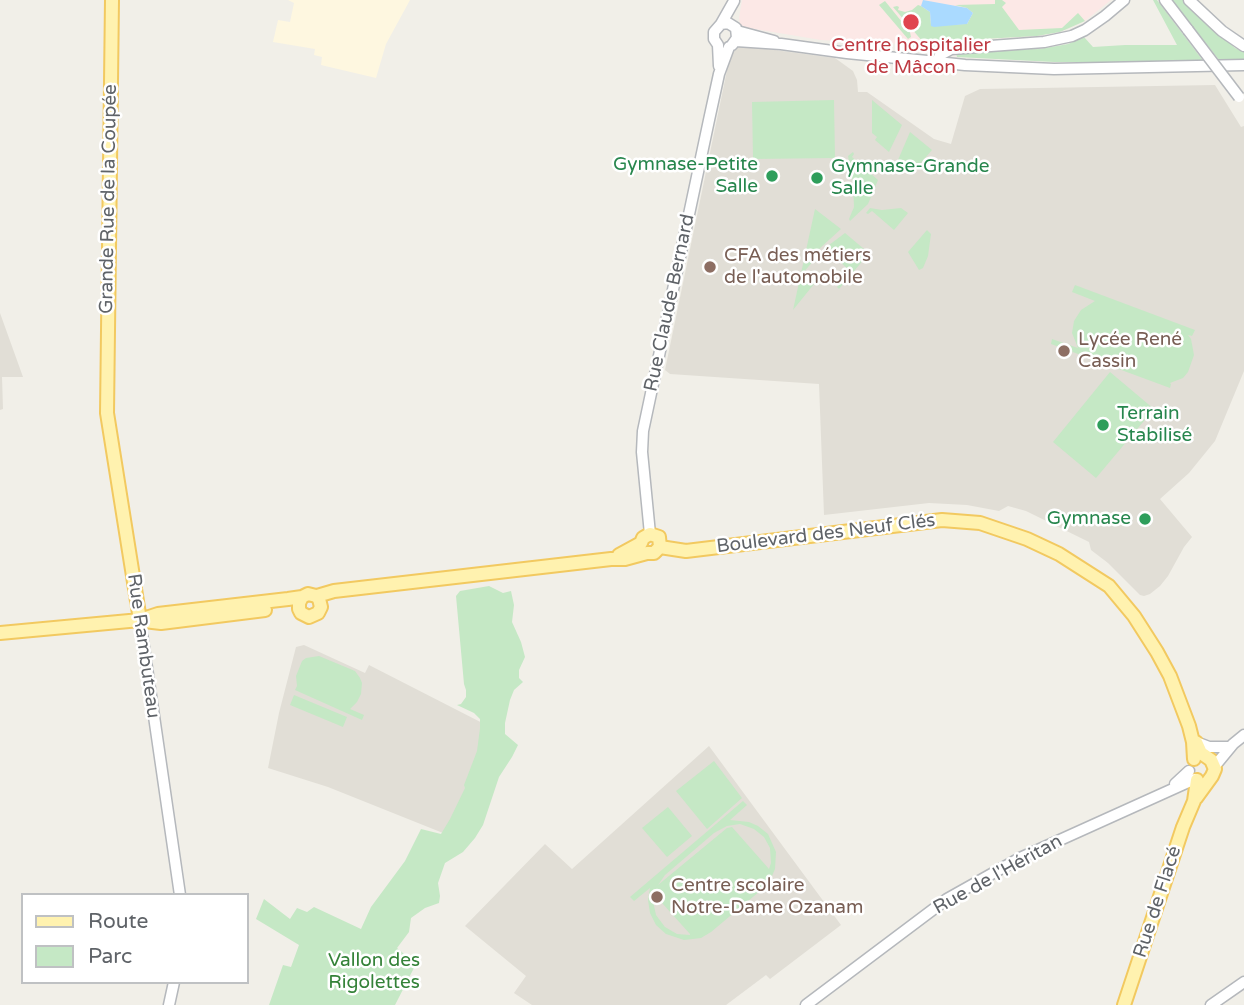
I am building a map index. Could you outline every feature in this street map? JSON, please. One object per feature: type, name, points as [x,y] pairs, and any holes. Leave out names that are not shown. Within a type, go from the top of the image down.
[{"type":"main road","name":"Grande Rue de la Coupée","points":[[107,398],[112,0]]},
{"type":"main road","name":"Rue Rambuteau","points":[[107,398],[140,620]]},
{"type":"main road","name":"Boulevard des Neuf Clés","points":[[646,543],[659,537],[660,547],[686,551],[942,520],[981,523],[1017,535],[1059,554],[1108,586],[1134,616],[1170,676],[1196,742],[1201,768]]},
{"type":"main road","points":[[0,633],[160,619],[300,602],[308,594],[319,600],[348,590],[611,559],[646,543]]},
{"type":"main road","points":[[136,598],[160,619]]},
{"type":"main road","points":[[300,602],[304,615],[312,616],[318,613],[319,600]]},
{"type":"main road","name":"Boulevard des Neuf Clés","points":[[1189,726],[1201,768]]},
{"type":"main road","name":"Rue de Flacé","points":[[1124,1004],[1194,801],[1201,768]]},
{"type":"street","points":[[937,62],[940,55],[951,49],[1044,42],[1072,36],[1095,23],[1124,0]]},
{"type":"street","points":[[1165,0],[1242,100]]},
{"type":"street","points":[[1189,0],[1222,31],[1244,46]]},
{"type":"street","name":"Rue Claude Bernard","points":[[721,24],[734,1]]},
{"type":"street","name":"Rue Claude Bernard","points":[[646,543],[643,430],[719,74],[731,38],[734,1]]},
{"type":"street","points":[[731,38],[728,23],[715,29],[713,36],[965,65],[1054,69],[1244,65]]},
{"type":"street","points":[[143,645],[160,619]]},
{"type":"street","name":"Rue Rambuteau","points":[[140,620],[180,893]]},
{"type":"street","name":"Rue de l'Héritan","points":[[806,1005],[947,899],[1020,858],[1170,789],[1244,735]]},
{"type":"street","points":[[1196,742],[1209,747],[1231,746]]},
{"type":"street","points":[[1211,1005],[1244,982]]},
{"type":"street","points":[[169,1005],[174,984]]},
{"type":"shaded area","points":[[288,0],[410,0],[386,44],[376,78],[321,65],[322,57],[314,55],[315,49],[273,42],[278,20],[290,22],[294,3]]},
{"type":"shaded area","name":"Centre hospitalier de Mâcon","points":[[742,0],[1111,0],[1085,21],[1060,32],[1037,36],[887,44],[821,40],[743,27],[739,18]]},
{"type":"shaded area","name":"Lycée René Cassin","points":[[737,47],[835,58],[853,71],[858,92],[867,92],[934,139],[951,144],[965,96],[980,89],[1215,85],[1241,127],[1244,126],[1244,371],[1215,441],[1189,473],[1160,499],[1192,537],[1168,576],[1150,594],[1140,595],[1091,550],[1089,542],[1026,511],[1008,506],[999,511],[967,505],[929,503],[824,515],[819,384],[670,374],[665,370],[730,56]]},
{"type":"shaded area","points":[[0,313],[23,377],[2,377],[3,409],[0,410]]},
{"type":"shaded area","points":[[304,645],[365,673],[369,665],[498,731],[448,835],[328,787],[268,768],[296,647]]},
{"type":"shaded area","name":"Centre scolaire Notre-Dame Ozanam","points":[[709,746],[841,925],[770,979],[766,975],[726,1005],[532,1005],[514,993],[526,976],[465,926],[545,844],[572,869]]},
{"type":"green space","points":[[995,0],[1006,3],[1002,7],[1019,30],[1062,28],[1078,13],[1085,21],[1060,32],[1037,36],[923,42],[893,7],[897,6],[898,10],[905,12],[921,6],[930,12],[931,25],[967,24],[973,13],[967,8],[955,5],[995,4]]},
{"type":"green space","points":[[1153,0],[1157,0],[1204,62],[1054,62],[957,57],[956,53],[985,50],[1040,49],[1068,44],[1084,37],[1093,47],[1177,45]]},
{"type":"green space","points":[[1171,0],[1183,0],[1235,48],[1244,52],[1244,60],[1220,61]]},
{"type":"green space","points":[[885,1],[910,32],[911,37],[908,39],[879,5]]},
{"type":"green space","points":[[834,100],[835,158],[753,159],[752,102]]},
{"type":"green space","points":[[872,100],[902,125],[889,152],[875,140],[877,137],[872,133]]},
{"type":"green space","points":[[910,132],[932,150],[913,172],[898,160]]},
{"type":"green space","points":[[853,152],[852,157],[878,180],[868,204],[850,221],[854,207],[848,156]]},
{"type":"green space","points":[[870,208],[901,208],[908,213],[894,230],[872,211],[866,213]]},
{"type":"green space","points":[[815,209],[841,229],[819,249],[813,257],[815,259],[802,274],[814,284],[793,310]]},
{"type":"green space","points":[[927,230],[931,234],[928,256],[923,268],[919,270],[908,252]]},
{"type":"green space","points":[[845,233],[864,249],[865,258],[839,289],[837,287],[850,271],[825,248]]},
{"type":"green space","points":[[1075,285],[1195,330],[1192,336],[1188,335],[1194,355],[1188,372],[1183,378],[1170,383],[1170,388],[1051,344],[1052,339],[1078,348],[1072,333],[1074,321],[1081,310],[1095,301],[1072,292]]},
{"type":"green space","name":"Terrain Stabilisé","points":[[1110,372],[1154,409],[1096,478],[1053,442]]},
{"type":"green space","name":"Vallon des Rigolettes","points":[[489,586],[503,593],[511,591],[514,605],[512,622],[525,657],[519,670],[519,678],[523,682],[514,690],[505,723],[505,734],[518,745],[499,777],[483,825],[475,838],[463,852],[445,863],[438,883],[439,903],[425,908],[411,918],[409,932],[397,948],[416,964],[395,1005],[269,1005],[283,965],[291,967],[299,945],[256,919],[264,899],[290,919],[297,908],[307,912],[314,907],[361,929],[371,907],[405,861],[421,829],[441,834],[450,819],[465,788],[477,751],[480,728],[480,719],[474,713],[457,705],[466,697],[466,690],[456,596],[460,591]]},
{"type":"green space","points":[[319,656],[355,671],[360,678],[361,694],[350,709],[364,715],[362,720],[295,690],[296,676],[302,661]]},
{"type":"green space","points":[[294,695],[347,717],[343,727],[290,705]]},
{"type":"green space","points":[[714,761],[742,798],[707,829],[676,791]]},
{"type":"green space","points":[[743,801],[747,805],[730,820],[758,826],[768,834],[776,852],[775,869],[760,891],[701,938],[684,940],[666,934],[656,925],[650,913],[650,888],[634,901],[630,897]],"holes":[[[740,824],[754,829],[764,837],[770,848],[769,869],[732,827],[727,828],[658,885],[665,875],[714,833],[727,826]],[[654,894],[690,934],[690,935],[677,934],[665,927],[656,915]]]},
{"type":"green space","points":[[668,807],[692,836],[667,857],[642,828]]},
{"type":"water","points":[[923,0],[967,8],[973,13],[967,24],[934,27],[931,26],[930,12],[921,6]]},
{"type":"place","name":"Centre hospitalier de Mâcon","points":[[911,22]]},
{"type":"place","name":"Gymnase-Petite Salle","points":[[772,176]]},
{"type":"place","name":"Gymnase-Grande Salle","points":[[817,178]]},
{"type":"place","name":"CFA des métiers de l'automobile","points":[[710,267]]},
{"type":"place","name":"Lycée René Cassin","points":[[1064,351]]},
{"type":"place","name":"Terrain Stabilisé","points":[[1103,425]]},
{"type":"place","name":"Gymnase","points":[[1145,519]]},
{"type":"place","name":"Centre scolaire Notre-Dame Ozanam","points":[[657,897]]}]
